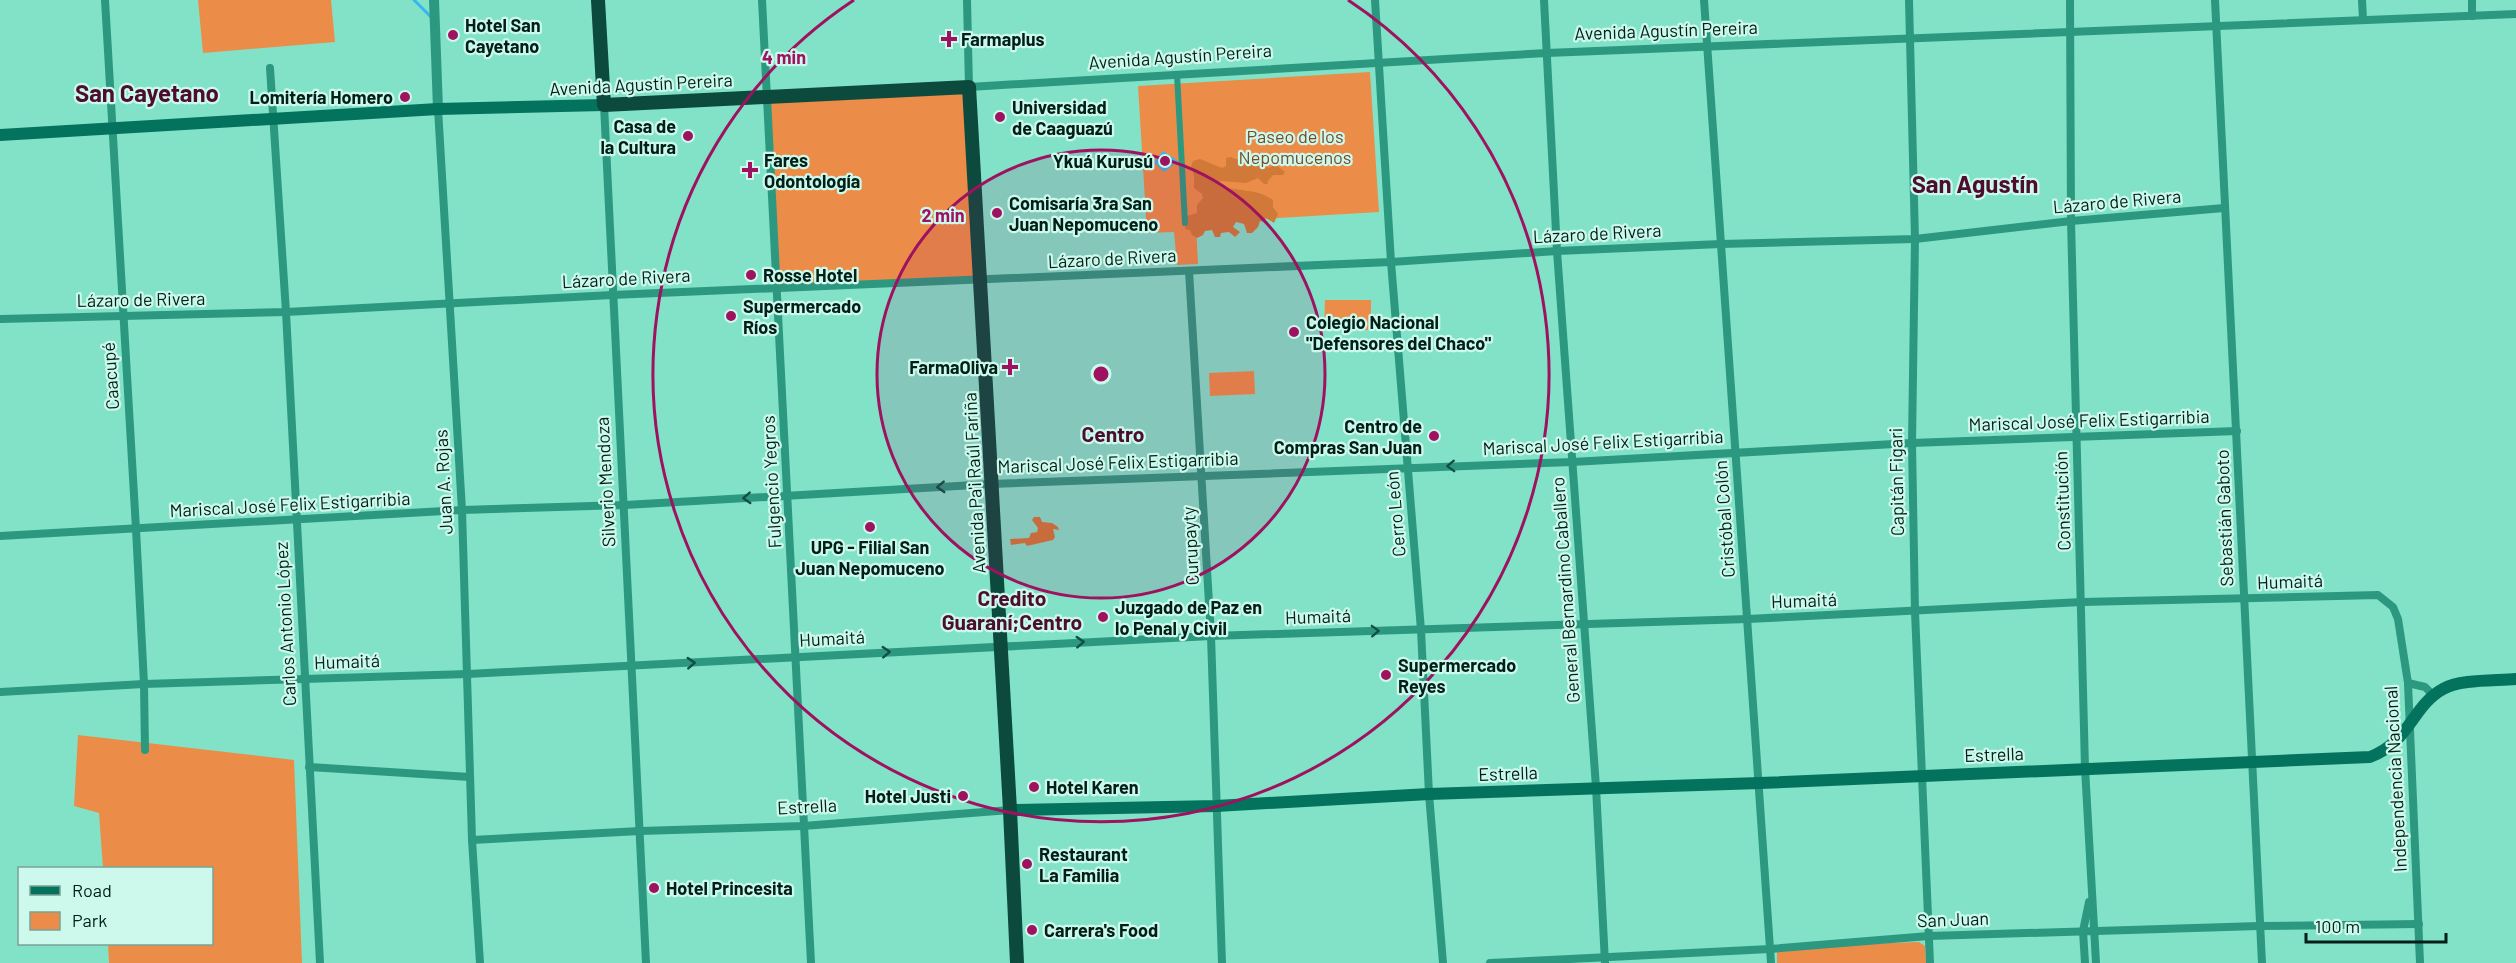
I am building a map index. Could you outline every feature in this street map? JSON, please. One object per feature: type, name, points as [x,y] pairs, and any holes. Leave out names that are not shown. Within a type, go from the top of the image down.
[{"type":"highway","name":"Silverio Mendoza","points":[[598,0],[604,105]]},
{"type":"highway","name":"Avenida Agustín Pereira","points":[[604,105],[969,87]]},
{"type":"highway","name":"Avenida Pa'i Raúl Fariña","points":[[969,87],[1017,963]]},
{"type":"main road","name":"Avenida Agustín Pereira","points":[[0,135],[438,109],[604,105]]},
{"type":"main road","name":"Estrella","points":[[1010,810],[1216,806],[1596,787],[1760,783],[2370,758],[2386,751],[2398,741],[2434,696],[2453,684],[2516,679]]},
{"type":"street","name":"Caacupé","points":[[105,0],[136,529],[145,750]]},
{"type":"street","name":"Juan A. Rojas","points":[[434,0],[438,109],[462,510],[472,840],[480,963]]},
{"type":"street","name":"Fulgencio Yegros","points":[[762,0],[811,963]]},
{"type":"street","name":"Avenida Pa'i Raúl Fariña","points":[[967,0],[969,87]]},
{"type":"street","name":"Cerro León","points":[[1375,0],[1391,262],[1421,630],[1429,794],[1443,963]]},
{"type":"street","name":"General Bernardino Caballero","points":[[1544,0],[1557,251],[1596,787],[1605,960]]},
{"type":"street","name":"Cristóbal Colón","points":[[1704,0],[1771,963]]},
{"type":"street","name":"Capitán Figari","points":[[1909,0],[1915,239],[1912,443],[1915,612],[1930,963]]},
{"type":"street","name":"Constitución","points":[[2070,0],[2071,221],[2085,768],[2096,963]]},
{"type":"street","name":"Sebastián Gaboto","points":[[2215,0],[2237,431],[2250,762],[2262,963]]},
{"type":"street","points":[[2362,0],[2363,20]]},
{"type":"street","points":[[2472,0],[2472,16]]},
{"type":"street","name":"Avenida Agustín Pereira","points":[[969,87],[1547,53],[2516,14]]},
{"type":"street","name":"Carlos Antonio López","points":[[270,68],[286,312],[303,679],[320,963]]},
{"type":"street","points":[[1177,74],[1185,223]]},
{"type":"street","name":"Silverio Mendoza","points":[[604,105],[646,963]]},
{"type":"street","name":"Lázaro de Rivera","points":[[0,319],[286,312],[612,295],[1391,262],[1557,251],[1915,239],[2071,221],[2224,208]]},
{"type":"street","name":"Curupayty","points":[[1189,271],[1211,636],[1222,963]]},
{"type":"street","name":"Mariscal José Felix Estigarribia","points":[[0,536],[992,484],[1572,462],[1736,451],[2237,431]]},
{"type":"street","name":"Humaitá","points":[[0,692],[144,684],[468,674],[1001,645],[1748,619],[2082,602],[2378,595],[2385,600]]},
{"type":"street","name":"Independencia Nacional","points":[[2385,600],[2393,607],[2398,619],[2408,683],[2420,963]]},
{"type":"street","points":[[2408,683],[2425,687],[2434,696]]},
{"type":"street","points":[[309,767],[470,777]]},
{"type":"street","name":"Estrella","points":[[472,840],[803,825],[1010,810]]},
{"type":"street","name":"Constitución","points":[[2085,963],[2083,931],[2091,893]]},
{"type":"street","name":"San Juan","points":[[1490,963],[1605,960],[1929,936],[2094,930],[2418,924]]},
{"type":"green space","points":[[198,0],[331,0],[335,42],[203,53]]},
{"type":"green space","name":"Paseo de los Nepomucenos","points":[[1370,72],[1379,212],[1196,223],[1198,264],[1177,265],[1174,232],[1147,233],[1138,86]]},
{"type":"green space","points":[[967,89],[978,280],[778,286],[769,98]]},
{"type":"green space","points":[[1325,300],[1371,300],[1371,330],[1324,330]]},
{"type":"green space","points":[[1254,371],[1255,394],[1210,396],[1209,373]]},
{"type":"green space","points":[[78,735],[294,760],[302,963],[109,963],[108,945],[213,945],[213,867],[103,867],[99,813],[74,806]]},
{"type":"green space","points":[[1919,942],[1925,946],[1926,963],[1777,963],[1777,950],[1781,947]]},
{"type":"shaded area","points":[[1226,158],[1252,160],[1269,168],[1275,164],[1285,172],[1283,175],[1273,175],[1267,182],[1268,184],[1264,184],[1258,178],[1246,183],[1220,181],[1220,186],[1267,196],[1273,200],[1273,207],[1278,214],[1274,223],[1266,218],[1264,222],[1260,221],[1252,233],[1247,233],[1244,224],[1236,222],[1233,227],[1240,232],[1235,237],[1229,232],[1215,237],[1212,230],[1205,231],[1197,238],[1190,230],[1185,229],[1187,216],[1197,213],[1197,205],[1203,198],[1202,194],[1194,188],[1191,166],[1193,161],[1200,159],[1222,168],[1226,166]]},
{"type":"shaded area","points":[[1034,517],[1040,517],[1042,522],[1052,523],[1058,527],[1059,530],[1053,529],[1055,537],[1053,540],[1027,546],[1025,543],[1011,545],[1010,539],[1029,538],[1031,533],[1037,532],[1038,528],[1032,520]]},
{"type":"water","points":[[1163,151],[1178,161],[1164,172],[1154,162]]},
{"type":"waterway","points":[[414,0],[432,18]]},
{"type":"place","name":"Hotel San Cayetano","points":[[453,35]]},
{"type":"place","name":"Farmaplus","points":[[949,39]]},
{"type":"place","name":"Lomitería Homero","points":[[405,97]]},
{"type":"place","name":"Universidad de Caaguazú","points":[[1000,117]]},
{"type":"place","name":"Casa de la Cultura","points":[[688,136]]},
{"type":"place","name":"Ykuá Kurusú","points":[[1165,161]]},
{"type":"place","name":"Fares Odontología","points":[[750,170]]},
{"type":"place","name":"Comisaría 3ra San Juan Nepomuceno","points":[[997,213]]},
{"type":"place","name":"Rosse Hotel","points":[[751,275]]},
{"type":"place","name":"Supermercado Ríos","points":[[731,316]]},
{"type":"place","name":"Colegio Nacional \"Defensores del Chaco\"","points":[[1294,332]]},
{"type":"place","name":"FarmaOliva","points":[[1010,367]]},
{"type":"place","name":"Centro de Compras San Juan","points":[[1434,436]]},
{"type":"place","name":"UPG - Filial San Juan Nepomuceno","points":[[870,527]]},
{"type":"place","name":"Juzgado de Paz en lo Penal y Civil","points":[[1103,617]]},
{"type":"place","name":"Supermercado Reyes","points":[[1386,675]]},
{"type":"place","name":"Hotel Karen","points":[[1034,787]]},
{"type":"place","name":"Hotel Justi","points":[[963,796]]},
{"type":"place","name":"Restaurant La Familia","points":[[1027,864]]},
{"type":"place","name":"Hotel Princesita","points":[[654,888]]},
{"type":"place","name":"Carrera's Food","points":[[1032,930]]},
{"type":"district","name":"San Cayetano","points":[[147,92]]},
{"type":"district","name":"San Agustín","points":[[1975,183]]},
{"type":"district","name":"Centro","points":[[1113,433]]},
{"type":"district","name":"Credito Guaraní;Centro","points":[[1012,609]]}]
